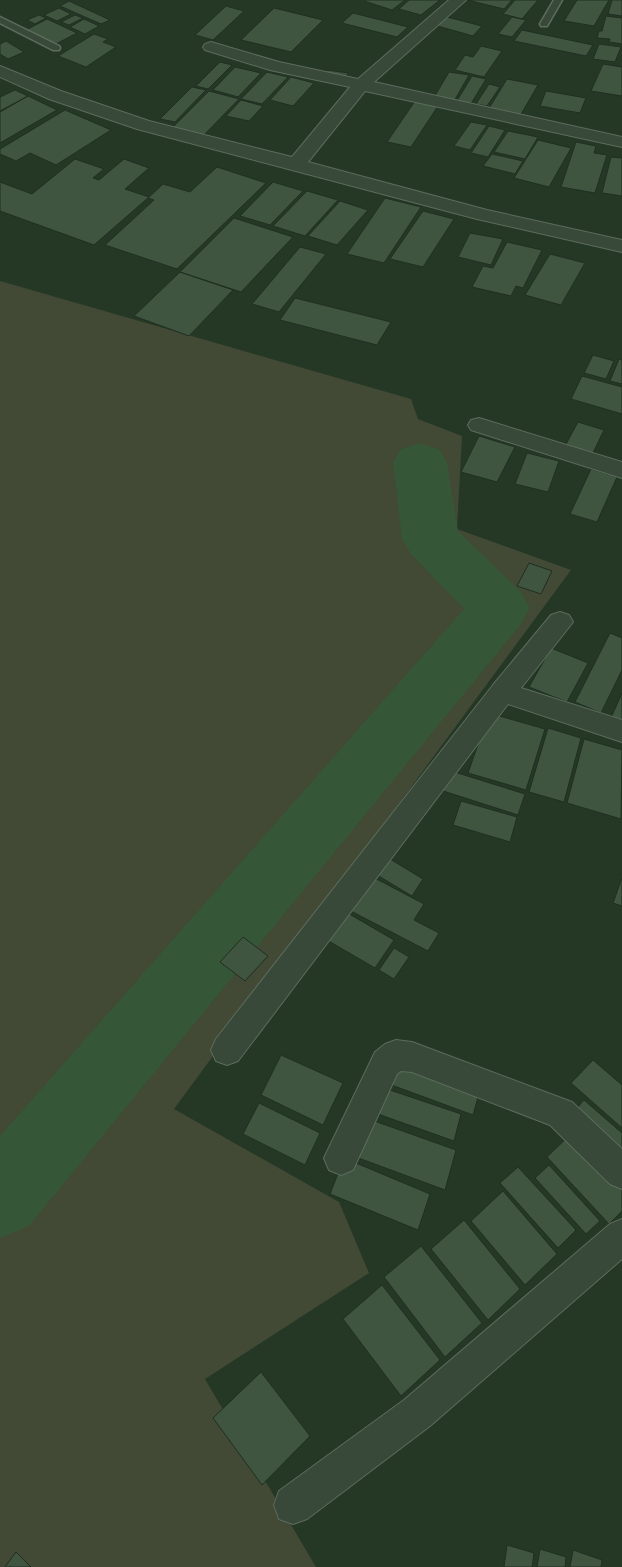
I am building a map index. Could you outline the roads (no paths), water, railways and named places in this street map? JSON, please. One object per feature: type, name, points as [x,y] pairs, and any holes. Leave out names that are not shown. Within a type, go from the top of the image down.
[{"type":"street","points":[[296,164],[361,84],[458,0]]},
{"type":"street","points":[[211,48],[276,66],[622,142]]},
{"type":"street","points":[[0,71],[55,95],[143,125],[484,215],[622,246]]},
{"type":"street","points":[[479,425],[622,470]]},
{"type":"street","points":[[228,1050],[502,692],[560,622]]},
{"type":"street","points":[[502,692],[622,731]]},
{"type":"street","points":[[341,1158],[386,1063],[396,1056],[412,1057],[561,1113],[622,1172]]},
{"type":"street","points":[[293,1505],[417,1413],[622,1236]]},
{"type":"lane","points":[[544,24],[558,0]]},
{"type":"lane","points":[[0,20],[56,48]]},
{"type":"waterway","points":[[0,1197],[500,608],[431,539],[420,462]]}]
